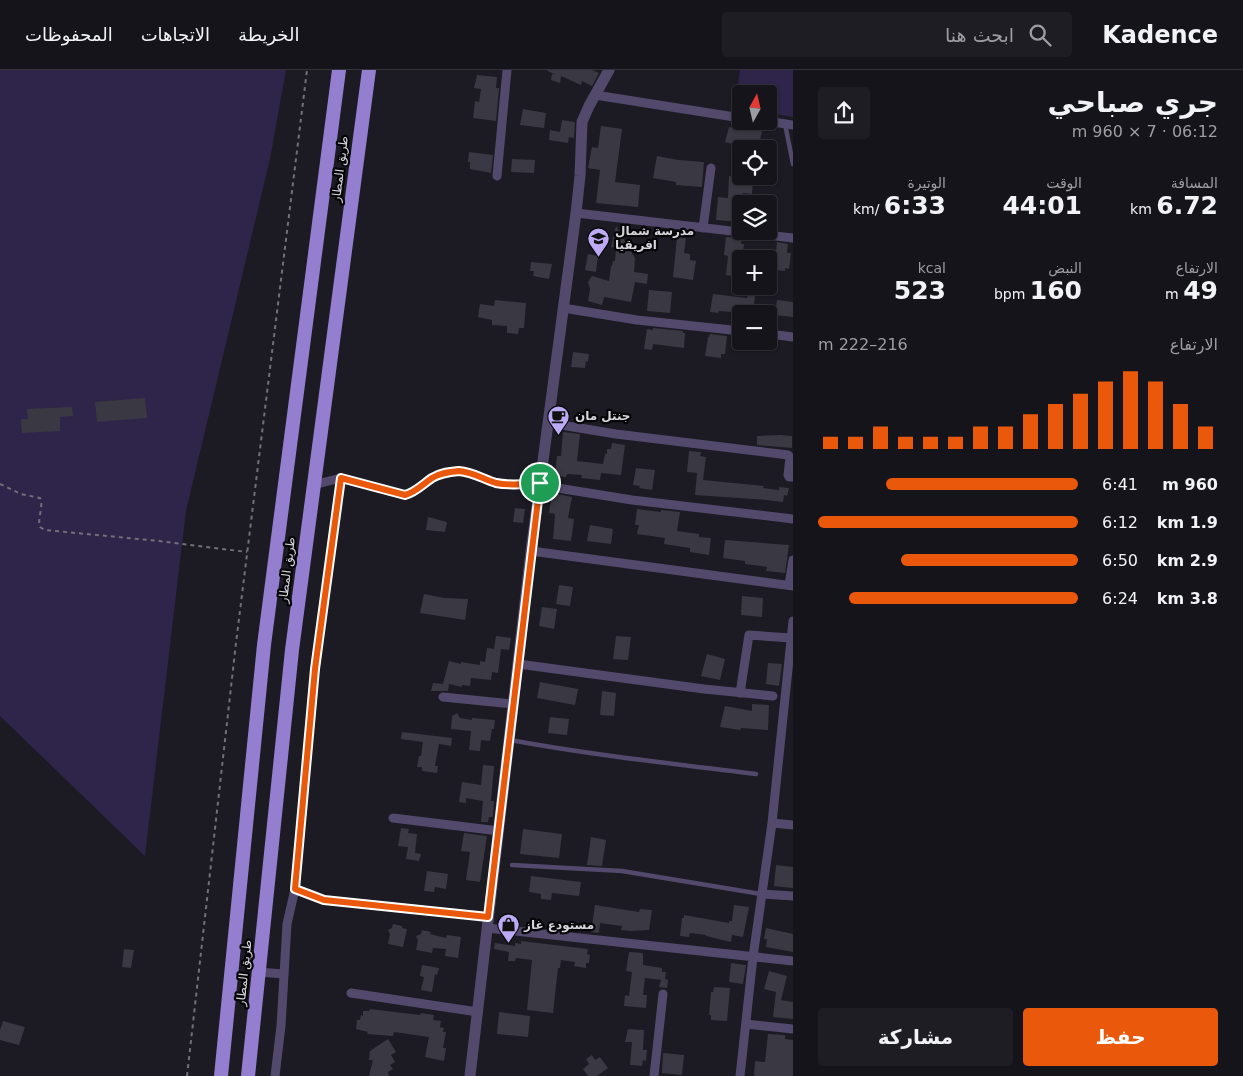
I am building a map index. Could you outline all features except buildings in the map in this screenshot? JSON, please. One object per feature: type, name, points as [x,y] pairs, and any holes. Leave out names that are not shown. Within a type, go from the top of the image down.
[{"type":"highway","name":"طريق المطار","points":[[221,1076],[264,645],[339,70]]},
{"type":"highway","name":"طريق المطار","points":[[248,1076],[291,659],[369,70]]},
{"type":"street","points":[[497,176],[507,70]]},
{"type":"street","points":[[470,1076],[531,551],[576,213],[580,176],[582,122],[609,70]]},
{"type":"street","points":[[595,95],[732,117]]},
{"type":"street","points":[[703,228],[711,168]]},
{"type":"street","points":[[576,213],[793,238]]},
{"type":"street","points":[[563,308],[637,320],[732,330]]},
{"type":"street","points":[[777,335],[793,337]]},
{"type":"street","points":[[549,424],[788,455],[790,457],[788,474],[789,477],[793,477]]},
{"type":"street","points":[[275,1076],[281,1026],[283,974],[288,924],[295,889],[315,669],[341,478],[314,485]]},
{"type":"street","points":[[540,484],[632,500],[793,519]]},
{"type":"street","points":[[531,551],[791,586],[793,560]]},
{"type":"street","points":[[740,1076],[753,957],[772,823],[793,621]]},
{"type":"street","points":[[740,693],[749,635],[791,638]]},
{"type":"street","points":[[518,664],[772,696]]},
{"type":"street","points":[[443,697],[513,704]]},
{"type":"street","points":[[393,818],[498,831]]},
{"type":"street","points":[[772,823],[793,825]]},
{"type":"street","points":[[295,889],[324,900],[488,923],[793,961]]},
{"type":"street","points":[[762,894],[793,896]]},
{"type":"street","points":[[259,972],[283,974]]},
{"type":"street","points":[[351,993],[478,1012]]},
{"type":"street","points":[[654,1076],[663,994]]},
{"type":"street","points":[[746,1024],[793,1029]]},
{"type":"lane","points":[[789,125],[793,164]]},
{"type":"lane","points":[[341,478],[405,495],[413,493],[433,477],[448,472],[471,472],[505,484],[540,484]]},
{"type":"lane","points":[[509,739],[563,750],[756,774]]},
{"type":"lane","points":[[512,865],[622,871],[762,894]]},
{"type":"path","points":[[187,1076],[307,70]]},
{"type":"path","points":[[0,484],[21,494],[40,498],[42,502],[39,526],[45,530],[248,552]]},
{"type":"shaded area","points":[[0,70],[286,70],[270,159],[186,511],[145,856],[0,716]]},
{"type":"shaded area","points":[[740,70],[793,70],[793,117],[778,114],[778,85],[738,85]]},
{"type":"place","name":"مدرسة شمال افريقيا","points":[[599,257]]},
{"type":"place","name":"جنتل مان","points":[[559,435]]},
{"type":"place","name":"مستودع غاز","points":[[508,944]]},
{"type":"route","points":[[459,471],[471,472],[505,484],[540,483],[488,917],[324,900],[295,889],[315,669],[341,478],[405,495],[413,493],[433,477],[459,471]]}]
